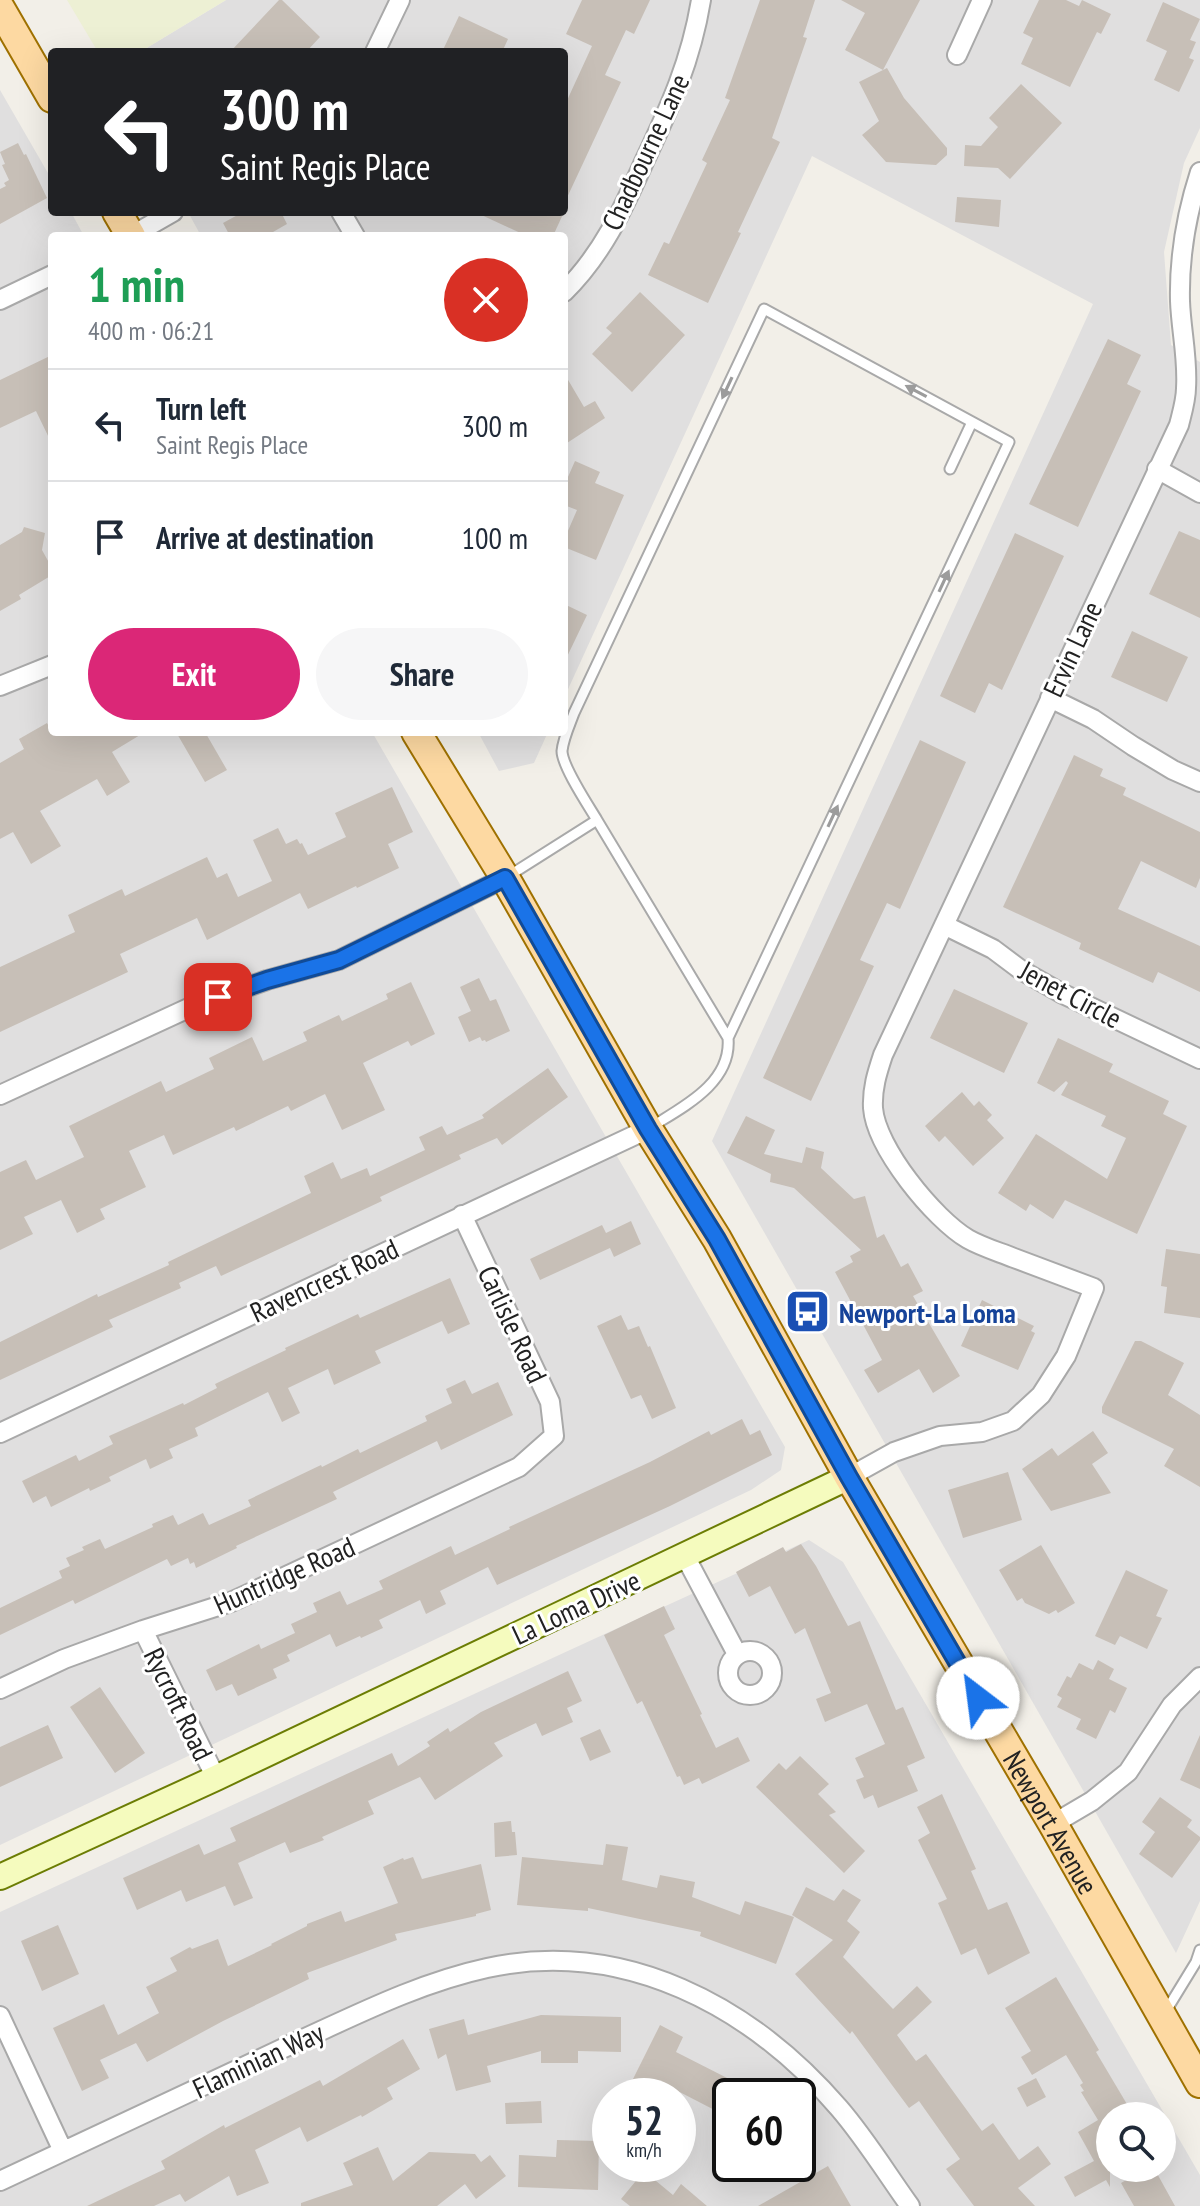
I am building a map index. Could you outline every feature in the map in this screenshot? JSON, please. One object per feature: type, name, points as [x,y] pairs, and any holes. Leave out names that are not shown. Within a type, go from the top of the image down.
[{"type":"main road","points":[[0,8],[48,91]]},
{"type":"main road","name":"Newport Avenue","points":[[418,736],[505,878],[648,1129],[717,1239],[849,1477],[1053,1824],[1200,2083]]},
{"type":"main road","name":"La Loma Drive","points":[[0,1877],[216,1778],[849,1477]]},
{"type":"street","points":[[377,48],[400,0]]},
{"type":"street","name":"Chadbourne Lane","points":[[568,288],[580,276],[615,224],[678,88],[697,29],[701,0]]},
{"type":"street","points":[[957,55],[982,0]]},
{"type":"street","name":"Ervin Lane","points":[[1094,1288],[968,1239],[943,1219],[892,1156],[879,1134],[873,1111],[873,1086],[883,1055],[1179,425],[1186,391],[1180,302],[1183,250],[1194,224],[1200,172]]},
{"type":"street","points":[[138,232],[166,216]]},
{"type":"street","points":[[0,300],[48,277]]},
{"type":"street","points":[[1157,469],[1200,493]]},
{"type":"street","points":[[0,686],[48,667]]},
{"type":"street","points":[[1050,698],[1093,719],[1173,770],[1200,782]]},
{"type":"street","points":[[0,1095],[193,1006],[267,980],[339,960],[505,878]]},
{"type":"street","name":"Jenet Circle","points":[[944,925],[993,949],[1021,970],[1061,993],[1200,1059]]},
{"type":"street","name":"Ravencrest Road","points":[[0,1433],[648,1129]]},
{"type":"street","name":"Carlisle Road","points":[[462,1215],[550,1402],[554,1436]]},
{"type":"street","name":"La Loma Drive","points":[[849,1477],[894,1452],[940,1436],[982,1432],[1013,1421],[1041,1395],[1066,1356],[1094,1288]]},
{"type":"street","name":"Huntridge Road","points":[[0,1689],[64,1659],[231,1602],[519,1467],[554,1436]]},
{"type":"street","points":[[685,1556],[737,1654]]},
{"type":"street","name":"Rycroft Road","points":[[143,1630],[216,1778]]},
{"type":"street","points":[[1053,1824],[1092,1801],[1128,1772],[1172,1705],[1200,1677]]},
{"type":"street","name":"Flaminian Way","points":[[0,2181],[427,1984],[524,1961],[579,1962],[635,1971],[690,1991],[740,2020],[791,2059],[840,2109],[910,2206]]},
{"type":"street","points":[[0,2016],[63,2151]]},
{"type":"lane","points":[[568,732],[574,713],[764,309],[1009,442],[728,1038]]},
{"type":"lane","points":[[950,469],[972,422]]},
{"type":"lane","points":[[567,736],[562,752],[580,792],[728,1038],[729,1051],[718,1075],[701,1095],[648,1129]]},
{"type":"lane","points":[[505,878],[597,820]]},
{"type":"lane","points":[[1162,2017],[1196,1962],[1200,1950]]},
{"type":"shaded area","points":[[226,0],[1200,0],[1200,128],[1184,163],[1164,252],[1171,345],[1200,362],[1200,1901],[1176,1953],[712,1141],[1093,304],[812,156],[568,689],[568,232],[199,232],[190,216],[568,216],[568,48],[147,48]]},
{"type":"shaded area","points":[[0,90],[48,173],[48,216],[73,216],[82,232],[48,232],[48,736],[374,736],[785,1447],[781,1470],[751,1490],[0,1845]]},
{"type":"shaded area","points":[[480,736],[546,736],[534,763],[499,771]]},
{"type":"shaded area","points":[[809,1540],[843,1562],[1157,2102],[1096,2102],[1096,2182],[1176,2182],[1176,2134],[1200,2175],[1200,2206],[0,2206],[0,1912]]},
{"type":"green space","points":[[67,0],[226,0],[147,48],[96,48]]},
{"type":"building","points":[[279,0],[320,37],[310,48],[234,48]]},
{"type":"building","points":[[582,0],[650,0],[634,34],[626,30],[605,75],[621,82],[568,195],[568,98],[592,46],[566,34]]},
{"type":"building","points":[[760,0],[815,0],[803,37],[807,38],[772,138],[780,142],[708,303],[648,275],[664,242],[669,244],[707,163],[702,160],[730,100],[725,98]]},
{"type":"building","points":[[841,0],[920,0],[883,70],[845,50],[865,13]]},
{"type":"building","points":[[1039,0],[1066,0],[1079,6],[1082,0],[1111,14],[1101,34],[1097,32],[1070,87],[1021,64],[1033,38],[1023,33]]},
{"type":"building","points":[[1163,2],[1200,19],[1190,40],[1196,42],[1189,58],[1194,60],[1179,92],[1154,80],[1167,51],[1146,41]]},
{"type":"building","points":[[459,16],[508,39],[504,48],[444,48]]},
{"type":"building","points":[[887,68],[904,98],[947,148],[947,155],[936,165],[886,162],[862,135],[879,121],[859,82]]},
{"type":"building","points":[[1021,84],[1062,123],[1010,179],[998,168],[964,166],[965,145],[981,146],[998,127],[989,118]]},
{"type":"building","points":[[18,143],[47,198],[0,224],[0,189],[9,180],[0,152]]},
{"type":"building","points":[[957,197],[1001,200],[999,227],[955,222]]},
{"type":"building","points":[[236,216],[283,216],[287,224],[273,232],[228,232],[223,223]]},
{"type":"building","points":[[484,216],[562,216],[555,232],[518,232]]},
{"type":"building","points":[[640,292],[685,335],[632,392],[592,354],[612,333],[606,328]]},
{"type":"building","points":[[1108,339],[1141,355],[1127,384],[1141,391],[1078,527],[1029,504]]},
{"type":"building","points":[[48,357],[48,436],[36,411],[0,428],[0,380]]},
{"type":"building","points":[[568,380],[584,407],[595,401],[605,418],[568,442]]},
{"type":"building","points":[[575,461],[600,472],[595,483],[624,495],[596,560],[568,549],[568,531],[577,510],[568,507],[568,477]]},
{"type":"building","points":[[24,527],[45,533],[42,550],[48,561],[48,577],[0,611],[0,545],[22,532]]},
{"type":"building","points":[[1179,531],[1200,540],[1200,618],[1149,594]]},
{"type":"building","points":[[1015,533],[1064,556],[1002,690],[989,683],[975,713],[940,696]]},
{"type":"building","points":[[568,606],[587,615],[568,655]]},
{"type":"building","points":[[1132,631],[1188,657],[1167,702],[1111,677]]},
{"type":"building","points":[[47,723],[48,736],[138,736],[112,752],[130,782],[107,796],[97,779],[40,811],[61,846],[31,864],[13,832],[0,839],[0,763],[24,749],[19,739]]},
{"type":"building","points":[[178,736],[207,736],[227,770],[205,782]]},
{"type":"building","points":[[920,740],[966,762],[900,909],[887,903],[860,960],[874,966],[811,1101],[763,1078]]},
{"type":"building","points":[[1074,755],[1103,769],[1100,776],[1126,788],[1123,795],[1200,832],[1200,878],[1196,888],[1141,861],[1118,909],[1200,946],[1200,992],[1158,972],[1153,983],[1079,949],[1081,943],[1003,907]]},
{"type":"building","points":[[392,787],[413,832],[388,844],[399,868],[308,909],[300,893],[207,940],[197,918],[120,954],[128,972],[0,1032],[0,967],[75,932],[68,915],[122,889],[125,896],[207,857],[217,878],[227,873],[238,897],[272,881],[253,840],[278,828],[286,844],[297,839],[308,855],[346,837],[335,813]]},
{"type":"building","points":[[479,978],[490,1001],[496,999],[510,1031],[486,1042],[480,1037],[469,1042],[458,1017],[471,1011],[460,987]]},
{"type":"building","points":[[411,982],[435,1034],[411,1046],[408,1041],[363,1063],[385,1110],[342,1130],[325,1094],[291,1111],[288,1106],[236,1131],[234,1127],[173,1155],[164,1135],[129,1151],[146,1187],[100,1209],[105,1219],[77,1233],[61,1200],[24,1217],[33,1234],[0,1250],[0,1172],[26,1160],[36,1180],[84,1157],[69,1126],[161,1081],[166,1092],[214,1069],[209,1058],[252,1037],[263,1061],[307,1041],[303,1032],[339,1015],[342,1021],[388,999],[386,994]]},
{"type":"building","points":[[954,989],[1028,1023],[1004,1073],[930,1038]]},
{"type":"building","points":[[1058,1038],[1113,1064],[1109,1072],[1169,1101],[1163,1114],[1187,1126],[1137,1234],[1065,1200],[1053,1219],[1030,1204],[1026,1211],[998,1193],[1036,1134],[1107,1179],[1126,1138],[1101,1126],[1106,1116],[1061,1095],[1068,1083],[1066,1081],[1054,1092],[1037,1083]]},
{"type":"building","points":[[548,1068],[568,1097],[502,1145],[497,1138],[459,1155],[461,1159],[380,1197],[382,1201],[221,1276],[216,1266],[179,1283],[181,1288],[109,1320],[113,1327],[0,1380],[0,1342],[97,1294],[98,1297],[169,1265],[168,1262],[311,1193],[304,1176],[333,1162],[341,1179],[367,1168],[370,1176],[425,1150],[419,1137],[442,1126],[447,1135],[484,1118],[482,1115]]},
{"type":"building","points":[[962,1092],[974,1106],[979,1101],[992,1115],[987,1120],[1004,1138],[973,1166],[945,1136],[939,1142],[925,1126]]},
{"type":"building","points":[[746,1116],[775,1130],[764,1154],[802,1163],[806,1147],[824,1152],[821,1168],[854,1199],[865,1196],[877,1238],[884,1234],[901,1267],[908,1263],[923,1291],[913,1296],[960,1376],[933,1393],[919,1369],[878,1393],[864,1370],[882,1360],[835,1272],[853,1262],[850,1256],[861,1250],[794,1188],[770,1182],[771,1174],[727,1153]]},
{"type":"building","points":[[631,1221],[641,1244],[614,1257],[610,1248],[540,1280],[530,1259],[602,1225],[606,1233]]},
{"type":"building","points":[[1166,1249],[1200,1254],[1200,1318],[1164,1313],[1167,1287],[1161,1286]]},
{"type":"building","points":[[450,1278],[470,1324],[448,1334],[442,1321],[375,1351],[381,1363],[334,1385],[328,1369],[288,1388],[300,1413],[282,1422],[268,1392],[195,1428],[198,1436],[169,1449],[173,1458],[150,1469],[146,1459],[109,1477],[111,1481],[51,1507],[46,1496],[33,1503],[22,1481],[76,1455],[79,1461],[113,1444],[109,1436],[184,1405],[217,1388],[215,1384],[285,1348],[358,1314],[360,1318]]},
{"type":"building","points":[[982,1300],[1034,1326],[1031,1331],[1035,1333],[1018,1370],[961,1346]]},
{"type":"building","points":[[621,1315],[628,1330],[639,1326],[676,1408],[652,1419],[641,1395],[631,1399],[597,1326]]},
{"type":"building","points":[[1135,1341],[1141,1341],[1184,1363],[1168,1395],[1200,1415],[1200,1487],[1164,1466],[1174,1449],[1102,1413],[1102,1407]]},
{"type":"building","points":[[465,1380],[472,1394],[498,1382],[513,1415],[441,1450],[437,1441],[333,1492],[337,1499],[196,1568],[188,1558],[171,1566],[167,1559],[75,1604],[73,1600],[0,1635],[0,1608],[62,1578],[59,1571],[70,1566],[66,1558],[84,1550],[82,1547],[100,1539],[105,1549],[173,1515],[178,1525],[203,1513],[209,1525],[251,1506],[248,1500],[321,1465],[358,1449],[360,1453],[427,1421],[425,1416],[452,1403],[446,1389]]},
{"type":"building","points":[[742,1419],[750,1435],[760,1430],[772,1455],[670,1506],[497,1585],[488,1567],[440,1591],[446,1604],[426,1614],[420,1600],[379,1620],[383,1628],[361,1638],[336,1647],[330,1634],[287,1655],[290,1661],[273,1669],[277,1678],[238,1696],[232,1684],[216,1691],[206,1670],[259,1644],[261,1649],[295,1633],[291,1624],[317,1612],[313,1603],[340,1591],[347,1605],[383,1589],[379,1581],[451,1546],[455,1555],[709,1431],[711,1435]]},
{"type":"building","points":[[1093,1431],[1108,1453],[1092,1464],[1111,1493],[1051,1511],[1022,1469],[1052,1448],[1058,1456]]},
{"type":"building","points":[[1008,1472],[1022,1520],[963,1538],[948,1490]]},
{"type":"building","points":[[801,1544],[848,1626],[860,1621],[896,1710],[903,1707],[925,1758],[907,1766],[918,1791],[878,1808],[873,1795],[864,1799],[856,1780],[864,1777],[855,1758],[885,1744],[867,1704],[825,1722],[816,1699],[831,1693],[805,1628],[795,1634],[770,1586],[749,1597],[736,1572],[783,1547],[786,1552]]},
{"type":"building","points":[[1041,1545],[1075,1603],[1058,1613],[1056,1610],[1049,1614],[1025,1603],[1022,1598],[1017,1601],[999,1570]]},
{"type":"building","points":[[1126,1570],[1168,1590],[1156,1616],[1162,1618],[1147,1649],[1120,1636],[1115,1645],[1095,1636]]},
{"type":"building","points":[[664,1606],[675,1629],[664,1635],[716,1748],[738,1737],[750,1761],[702,1784],[699,1778],[684,1785],[680,1776],[677,1777],[642,1701],[637,1704],[604,1635]]},
{"type":"building","points":[[1098,1660],[1114,1669],[1109,1679],[1127,1688],[1115,1713],[1110,1710],[1096,1739],[1076,1729],[1081,1719],[1057,1707],[1062,1698],[1057,1695],[1067,1676],[1071,1678],[1079,1663],[1093,1670]]},
{"type":"building","points":[[568,1671],[582,1701],[567,1708],[573,1722],[542,1736],[536,1723],[494,1743],[503,1756],[435,1800],[420,1777],[368,1801],[374,1814],[322,1837],[324,1840],[290,1853],[285,1842],[238,1863],[253,1898],[234,1906],[225,1886],[186,1902],[181,1890],[137,1910],[123,1878],[199,1844],[204,1855],[236,1841],[230,1828],[392,1753],[398,1766],[430,1746],[427,1742],[448,1728],[450,1732],[481,1712]]},
{"type":"building","points":[[100,1687],[145,1753],[115,1773],[70,1707]]},
{"type":"building","points":[[48,1725],[63,1758],[0,1787],[0,1747]]},
{"type":"building","points":[[600,1729],[611,1752],[590,1761],[580,1738]]},
{"type":"building","points":[[1200,1735],[1200,1789],[1180,1780]]},
{"type":"building","points":[[800,1756],[829,1784],[818,1794],[836,1812],[829,1815],[865,1851],[844,1873],[756,1787],[779,1763],[786,1770]]},
{"type":"building","points":[[942,1794],[976,1869],[971,1871],[988,1910],[1007,1902],[1030,1953],[988,1975],[976,1948],[961,1955],[938,1903],[947,1899],[918,1840],[930,1833],[917,1807]]},
{"type":"building","points":[[1160,1797],[1192,1820],[1187,1827],[1200,1837],[1172,1878],[1139,1854],[1155,1832],[1142,1822]]},
{"type":"building","points":[[511,1821],[517,1855],[495,1857],[494,1823]]},
{"type":"building","points":[[606,1844],[628,1847],[622,1880],[657,1888],[660,1875],[695,1882],[692,1897],[740,1915],[745,1901],[794,1917],[776,1964],[700,1936],[701,1932],[588,1908],[588,1911],[517,1905],[522,1857],[603,1865]]},
{"type":"building","points":[[413,1857],[422,1879],[481,1864],[491,1910],[395,1934],[397,1940],[307,1973],[309,1979],[147,2062],[136,2043],[100,2060],[109,2078],[82,2091],[53,2028],[104,2004],[118,2035],[159,2013],[146,1987],[177,1971],[170,1958],[190,1947],[192,1949],[218,1939],[228,1966],[307,1924],[341,1911],[345,1922],[398,1903],[383,1867]]},
{"type":"building","points":[[806,1887],[834,1901],[843,1889],[861,1900],[847,1921],[860,1932],[843,1957],[893,2009],[917,1986],[932,2002],[897,2035],[916,2061],[926,2054],[982,2131],[993,2123],[1019,2160],[1038,2146],[1051,2164],[1018,2188],[1035,2206],[974,2206],[946,2169],[960,2159],[919,2101],[909,2108],[852,2031],[850,2034],[795,1974],[833,1940],[792,1915]]},
{"type":"building","points":[[58,1925],[79,1974],[42,1991],[21,1941]]},
{"type":"building","points":[[1056,1977],[1126,2102],[1096,2102],[1096,2117],[1081,2092],[1084,2091],[1080,2085],[1083,2083],[1066,2055],[1032,2075],[1021,2057],[1031,2051],[1005,2008]]},
{"type":"building","points":[[541,2015],[621,2017],[621,2052],[578,2051],[578,2063],[541,2063],[541,2051],[487,2066],[491,2082],[456,2091],[446,2054],[438,2059],[429,2029],[464,2019],[468,2035]]},
{"type":"building","points":[[660,2025],[683,2037],[676,2052],[727,2078],[712,2078],[712,2109],[696,2100],[696,2078],[634,2078]]},
{"type":"building","points":[[403,2039],[420,2069],[387,2088],[393,2099],[307,2142],[300,2127],[255,2150],[269,2183],[237,2196],[229,2176],[185,2202],[180,2194],[154,2206],[87,2206],[165,2169],[161,2161],[224,2125],[225,2128],[320,2080],[323,2086]]},
{"type":"building","points":[[1036,2078],[1046,2097],[1027,2107],[1017,2088]]},
{"type":"building","points":[[541,2101],[542,2123],[506,2124],[505,2103]]},
{"type":"building","points":[[1096,2121],[1096,2182],[1102,2182],[1075,2197],[1064,2177],[1094,2161],[1078,2132]]},
{"type":"building","points":[[557,2140],[592,2141],[592,2182],[598,2182],[598,2190],[518,2187],[519,2155],[556,2157]]},
{"type":"building","points":[[378,2147],[393,2181],[429,2152],[475,2154],[481,2162],[490,2155],[506,2176],[476,2199],[465,2184],[437,2206],[301,2206],[301,2203],[353,2185],[343,2163]]},
{"type":"building","points":[[828,2166],[851,2206],[758,2206],[800,2182],[816,2182],[816,2173]]},
{"type":"building","points":[[635,2182],[657,2182],[673,2195],[681,2184],[707,2206],[630,2206],[621,2199]]},
{"type":"building","points":[[1162,2182],[1175,2206],[1134,2206],[1121,2183]]},
{"type":"place","name":"Newport-La Loma","points":[[808,1312]]},
{"type":"route","points":[[218,997],[339,960],[505,878],[648,1129],[717,1239],[849,1477],[978,1698]]}]
